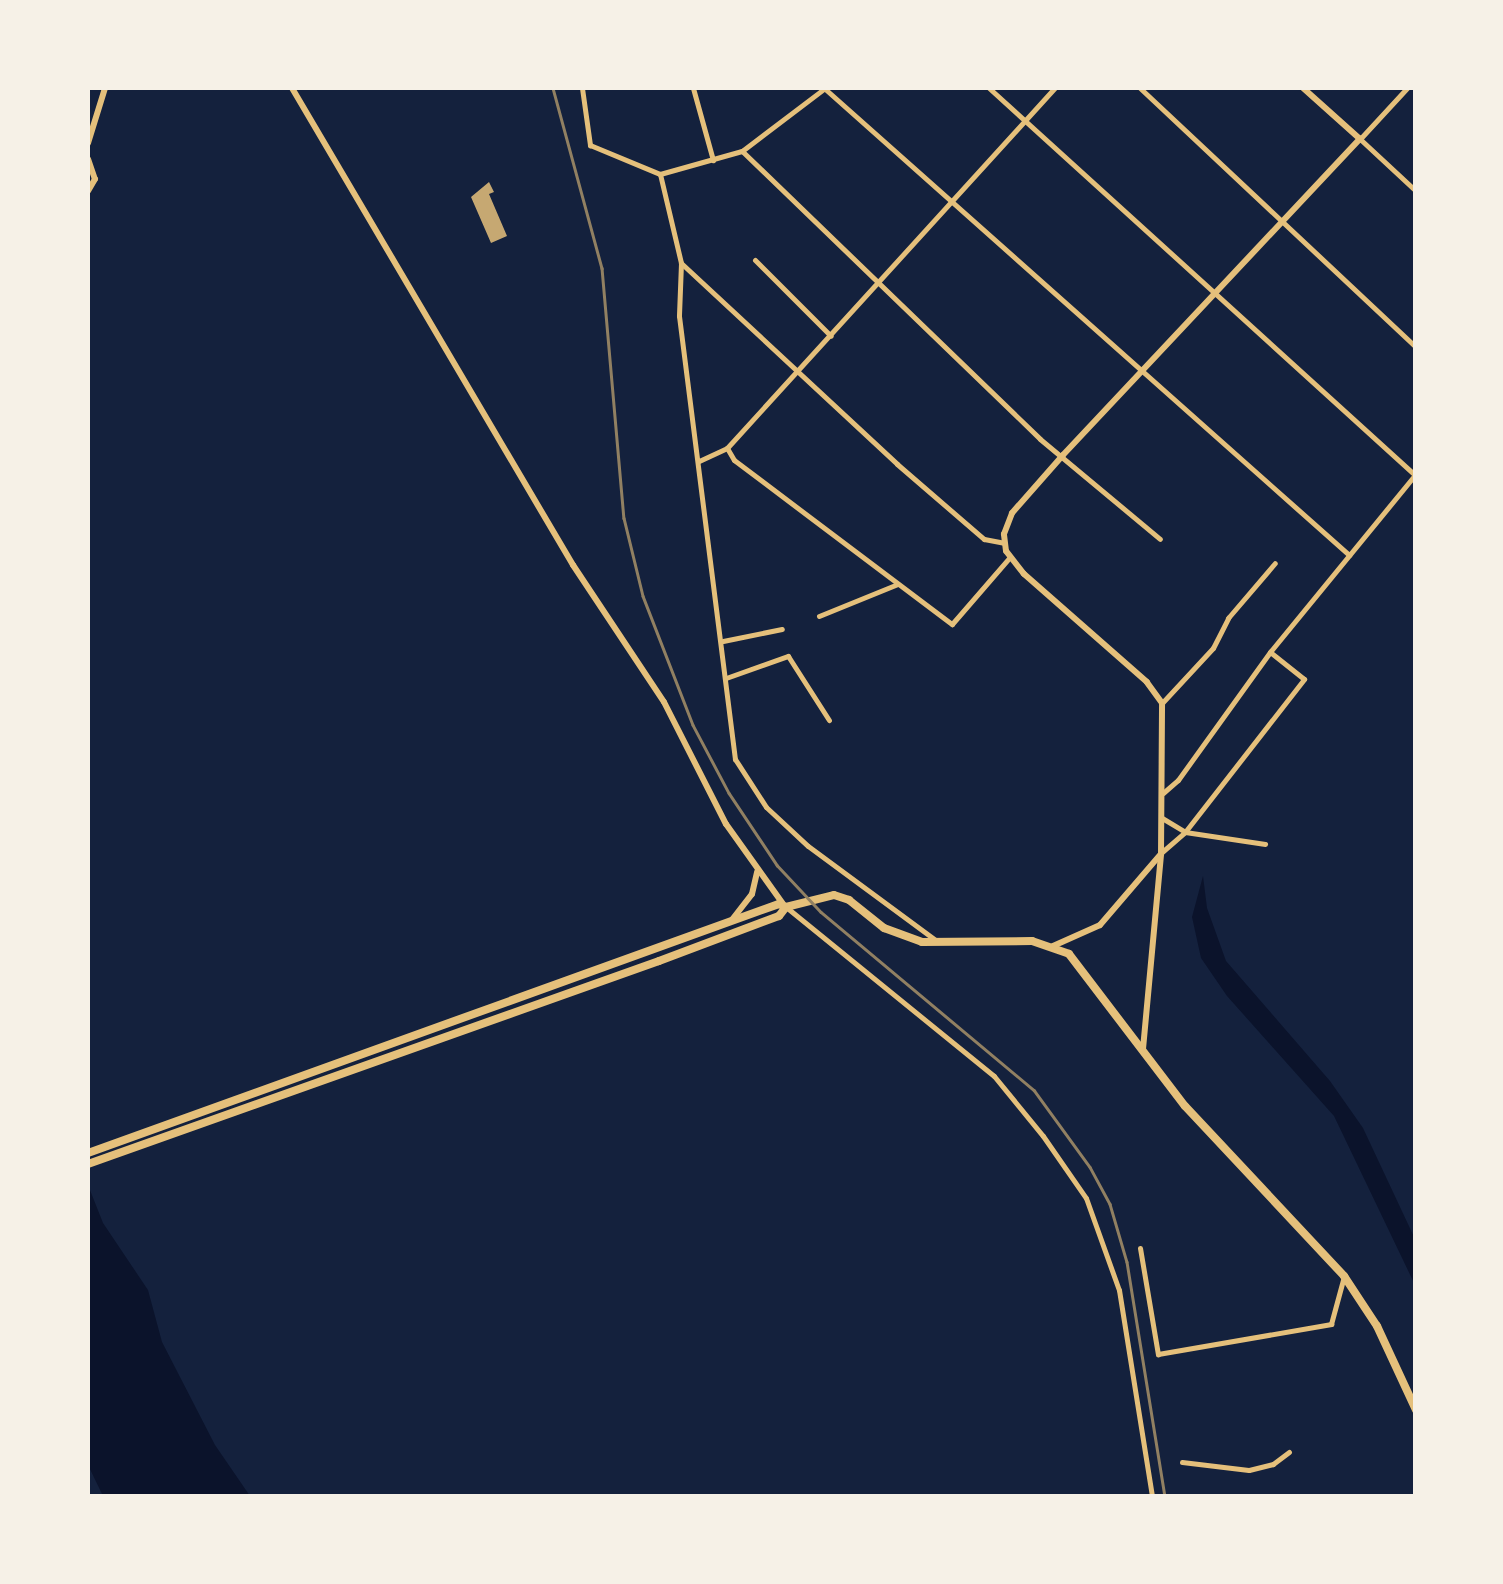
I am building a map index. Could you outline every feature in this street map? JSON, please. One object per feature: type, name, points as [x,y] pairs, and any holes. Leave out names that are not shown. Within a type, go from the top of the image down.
[{"type":"main road","points":[[88,1164],[659,961],[779,916],[786,907],[834,894],[849,900],[884,928],[922,942],[1032,941],[1069,954],[1142,1056],[1344,1276],[1377,1326],[1416,1410]]},
{"type":"main road","points":[[88,1154],[779,904],[786,907]]},
{"type":"street","points":[[88,143],[105,88]]},
{"type":"street","points":[[292,88],[573,565],[664,702],[726,824],[757,870],[786,907],[994,1076],[1044,1136],[1086,1198],[1119,1290],[1152,1496]]},
{"type":"street","points":[[582,88],[590,145],[660,174],[742,151],[825,88],[1349,556]]},
{"type":"street","points":[[693,88],[712,160]]},
{"type":"street","points":[[989,88],[1415,474],[1270,652],[1178,780],[1162,793]]},
{"type":"street","points":[[698,461],[727,448],[1055,88]]},
{"type":"street","points":[[1140,88],[1416,347]]},
{"type":"street","points":[[1304,88],[1416,191]]},
{"type":"street","points":[[1142,1056],[1161,854],[1162,703],[1147,682],[1035,586],[1010,557],[1004,543],[1012,513],[1407,88]]},
{"type":"street","points":[[742,151],[877,284],[1063,456],[1160,539]]},
{"type":"street","points":[[88,160],[96,179],[88,191]]},
{"type":"street","points":[[660,174],[680,263],[679,316],[736,759],[766,808],[808,846],[940,942]]},
{"type":"street","points":[[755,260],[831,336]]},
{"type":"street","points":[[680,263],[984,538],[1004,543]]},
{"type":"street","points":[[727,448],[734,460],[952,624],[1010,557]]},
{"type":"street","points":[[1162,703],[1213,648],[1228,618],[1275,563]]},
{"type":"street","points":[[818,616],[898,584]]},
{"type":"street","points":[[723,641],[782,629]]},
{"type":"street","points":[[1053,946],[1100,925],[1185,832],[1304,679],[1270,652]]},
{"type":"street","points":[[726,678],[788,656],[830,720]]},
{"type":"street","points":[[1162,818],[1185,832],[1265,844]]},
{"type":"street","points":[[730,922],[752,894],[757,870]]},
{"type":"street","points":[[1140,1248],[1158,1354],[1331,1324],[1344,1276]]},
{"type":"street","points":[[1182,1462],[1249,1470],[1273,1464],[1289,1452]]},
{"type":"water","points":[[1203,876],[1207,908],[1226,961],[1330,1081],[1363,1128],[1415,1239],[1415,1285],[1334,1116],[1227,996],[1201,958],[1192,917]]},
{"type":"water","points":[[88,1185],[103,1223],[148,1290],[162,1342],[215,1445],[250,1496],[103,1496],[88,1465]]},
{"type":"building","points":[[489,182],[494,192],[489,194],[507,236],[491,243],[471,197]]},
{"type":"railway","points":[[553,88],[602,268],[624,518],[643,596],[693,725],[729,793],[777,865],[821,912],[1034,1090],[1090,1167],[1110,1204],[1127,1262],[1165,1496]]}]
